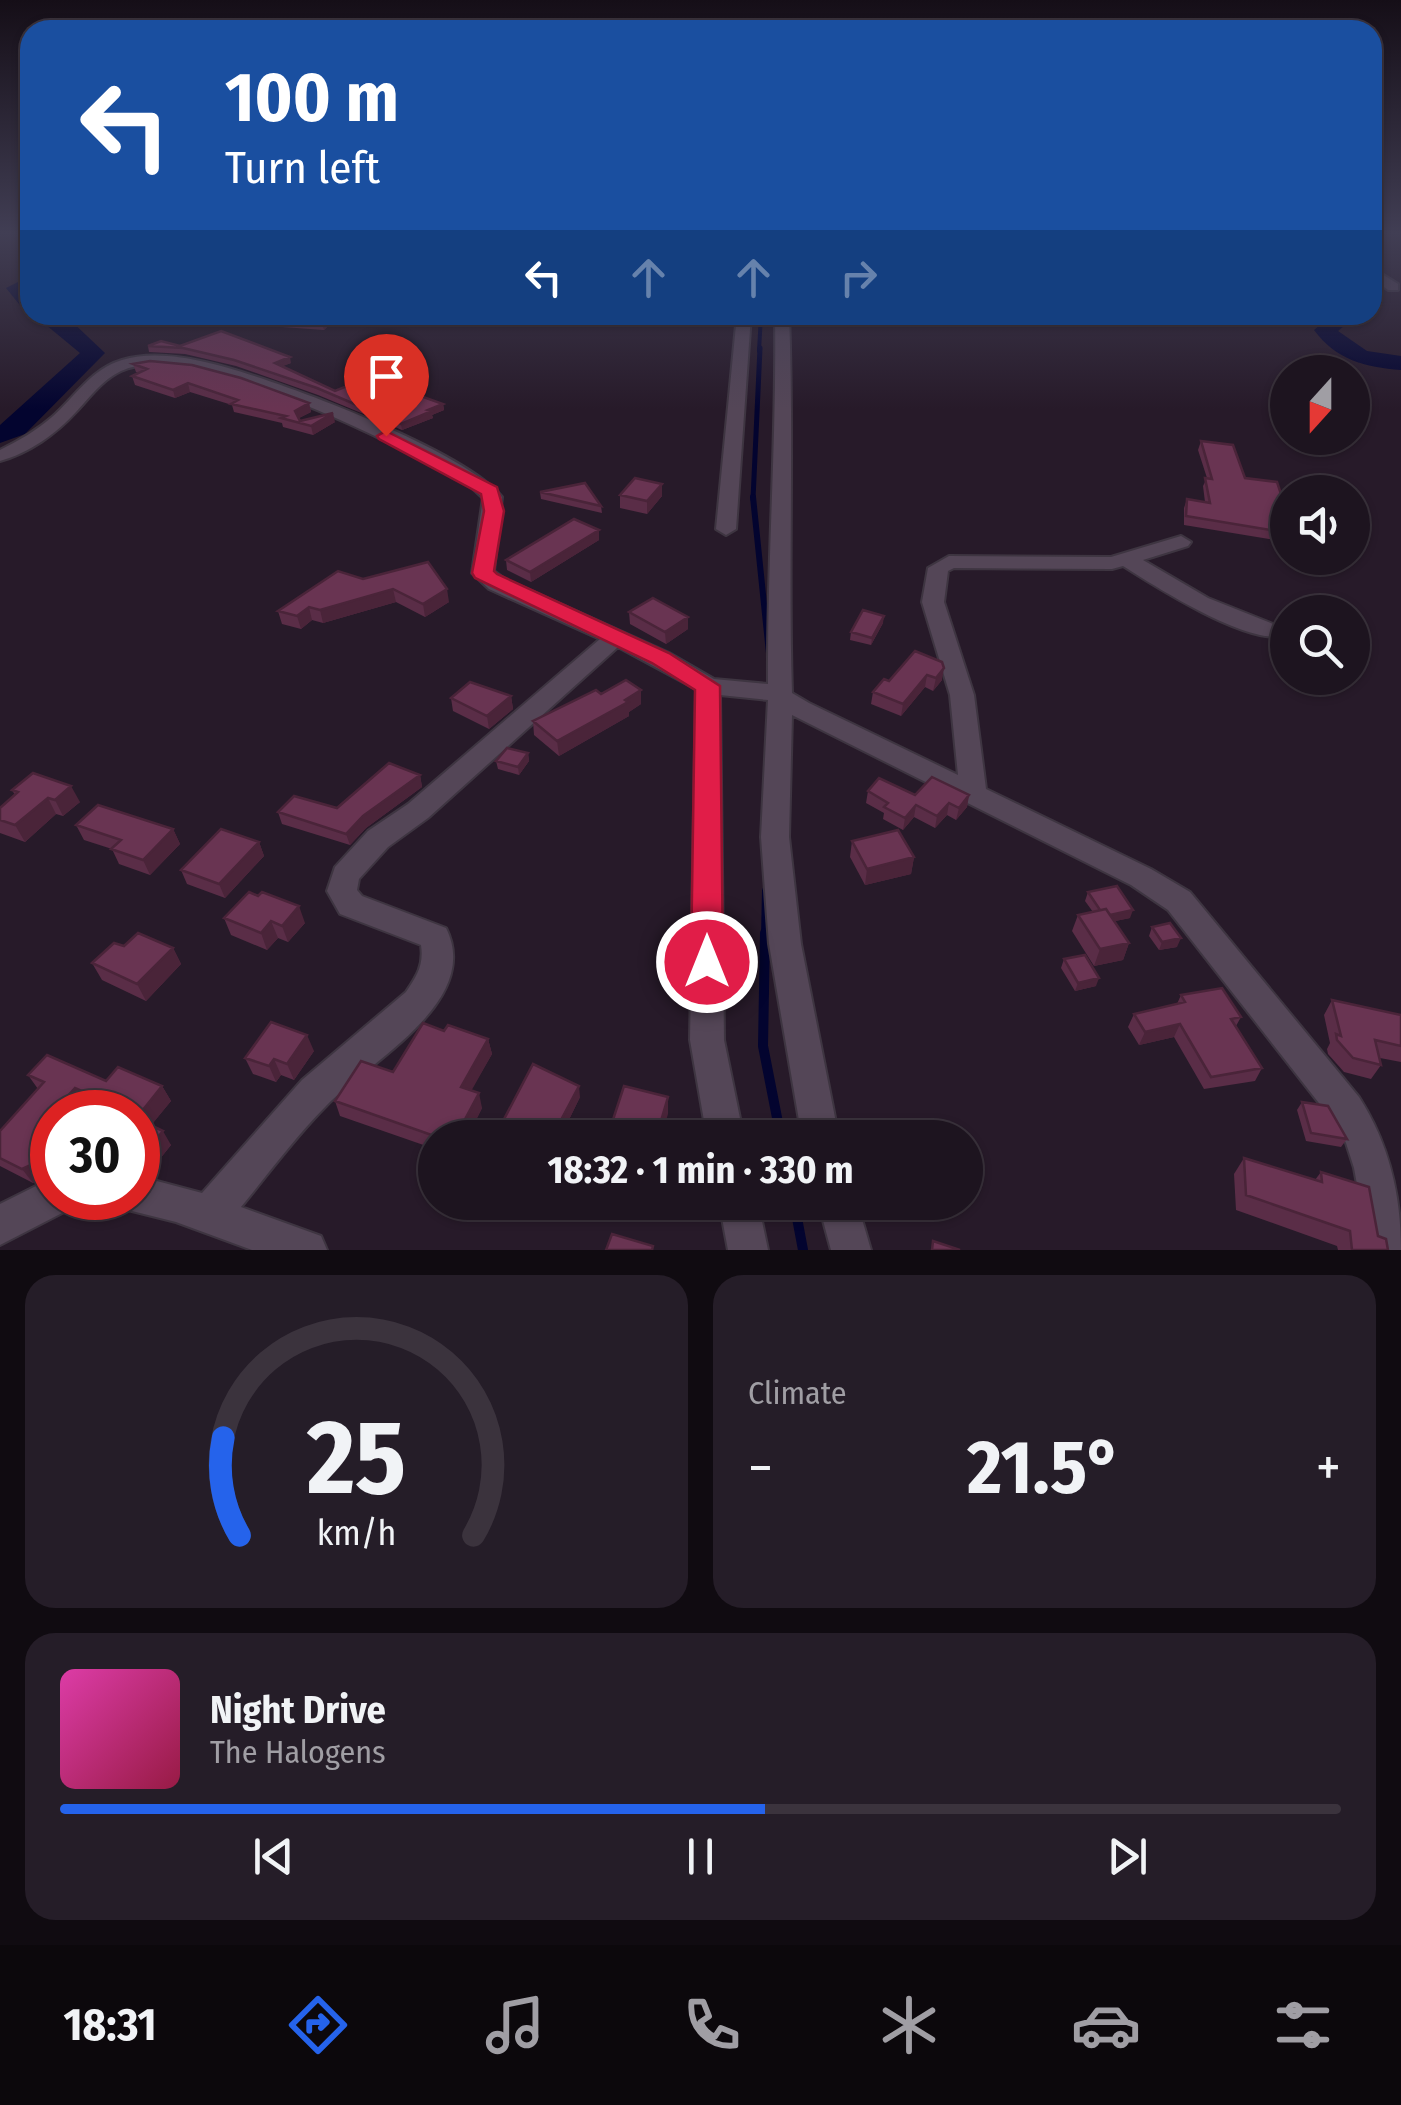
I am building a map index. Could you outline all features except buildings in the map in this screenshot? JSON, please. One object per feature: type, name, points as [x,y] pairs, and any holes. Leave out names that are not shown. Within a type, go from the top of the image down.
[{"type":"street","points":[[726,529],[743,325]]},
{"type":"street","points":[[783,325],[786,371],[778,586],[776,837],[780,903],[818,1120]]},
{"type":"street","points":[[0,456],[62,417],[85,388],[121,365],[145,361],[212,368],[355,422],[424,453],[490,491],[494,511],[483,573],[497,584],[660,658],[711,687],[777,694],[1158,887],[1192,916],[1264,1010],[1328,1083],[1362,1134],[1389,1250]]},
{"type":"street","points":[[973,792],[962,695],[933,602],[938,568],[971,560],[1112,564],[1180,542]]},
{"type":"street","points":[[1128,560],[1201,600],[1270,629]]},
{"type":"street","points":[[208,1216],[317,1090],[403,1018],[435,976],[440,956],[435,936],[351,904],[342,891],[345,874],[378,839],[418,811],[615,638]]},
{"type":"street","points":[[711,687],[707,1040],[723,1120]]},
{"type":"street","points":[[160,1202],[306,1250]]},
{"type":"street","points":[[0,1225],[30,1209]]},
{"type":"street","points":[[742,1220],[748,1250]]},
{"type":"street","points":[[842,1220],[851,1250]]},
{"type":"waterway","points":[[0,435],[16,428],[93,353],[62,325]]},
{"type":"waterway","points":[[759,351],[760,325]]},
{"type":"waterway","points":[[1332,325],[1325,330],[1349,352],[1401,363]]},
{"type":"waterway","points":[[753,498],[760,348]]},
{"type":"waterway","points":[[753,498],[769,653]]},
{"type":"waterway","points":[[765,936],[766,891]]},
{"type":"waterway","points":[[765,933],[763,1046],[777,1120]]},
{"type":"waterway","points":[[797,1220],[803,1250]]},
{"type":"route","points":[[386,436],[424,453],[494,496],[483,573],[497,584],[660,658],[708,686],[707,962]]}]
